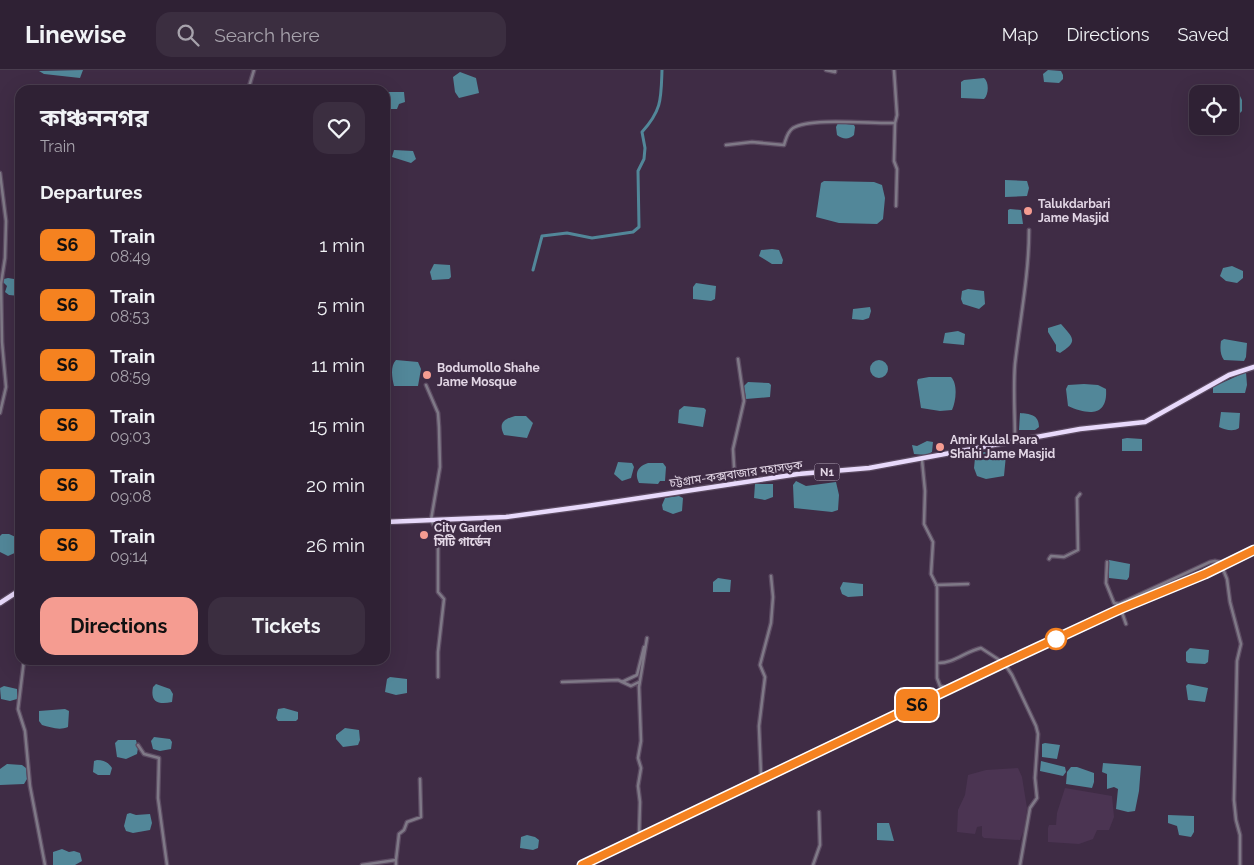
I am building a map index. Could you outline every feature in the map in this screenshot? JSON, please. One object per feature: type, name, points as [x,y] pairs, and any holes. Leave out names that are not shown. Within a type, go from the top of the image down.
[{"type":"highway","name":"চট্টগ্রাম-কক্সবাজার মহাসড়ক","points":[[390,522],[506,517],[798,474],[869,468],[922,460],[1080,429],[1145,422],[1229,375],[1254,367]]},
{"type":"highway","points":[[0,604],[15,594]]},
{"type":"street","points":[[250,85],[254,70]]},
{"type":"street","points":[[826,70],[835,72],[835,70]]},
{"type":"street","points":[[894,70],[897,115],[894,161],[897,169],[896,206]]},
{"type":"street","points":[[726,145],[752,142],[784,144],[788,133],[794,127],[806,125],[838,122],[895,123]]},
{"type":"street","points":[[0,173],[6,221],[5,258],[1,284],[1,316],[6,388],[0,414]]},
{"type":"street","points":[[1016,441],[1015,366],[1022,300],[1027,280],[1029,230]]},
{"type":"street","points":[[735,483],[733,449],[744,401],[738,359]]},
{"type":"street","points":[[426,385],[438,413],[440,452],[431,520],[438,534],[438,592],[444,599],[438,652],[438,677]]},
{"type":"street","points":[[922,460],[924,524],[932,542],[931,574],[936,585],[938,683],[940,686],[947,688]]},
{"type":"street","points":[[1049,559],[1051,556],[1064,556],[1078,550],[1077,498],[1080,494]]},
{"type":"street","points":[[1107,562],[1108,590],[1113,602],[1119,604],[1210,562],[1218,561],[1223,568],[1241,648],[1237,661],[1234,800],[1240,836],[1240,865]]},
{"type":"street","points":[[764,776],[761,775],[759,738],[765,677],[760,665],[771,623],[773,597],[771,576]]},
{"type":"street","points":[[936,585],[968,584]]},
{"type":"street","points":[[1119,604],[1126,624]]},
{"type":"street","points":[[622,682],[638,675],[647,638]]},
{"type":"street","points":[[639,837],[640,802],[638,786],[641,768],[638,758],[641,741],[640,680],[646,642]]},
{"type":"street","points":[[937,663],[945,663],[981,648],[998,658],[1012,675],[1036,726],[1038,734],[1035,778],[1037,798],[1030,808],[1020,865]]},
{"type":"street","points":[[23,665],[18,708],[25,731],[30,786],[45,865]]},
{"type":"street","points":[[562,682],[618,680],[632,686],[640,680]]},
{"type":"street","points":[[138,745],[143,753],[159,758],[158,798],[167,865]]},
{"type":"street","points":[[396,865],[399,834],[404,830],[407,822],[421,817],[420,779]]},
{"type":"street","points":[[813,865],[820,845],[819,812]]},
{"type":"street","points":[[362,865],[396,860]]},
{"type":"shaded area","points":[[1018,768],[1022,777],[1027,808],[1024,830],[1020,840],[984,838],[982,836],[982,826],[977,827],[975,834],[957,832],[958,810],[965,795],[968,775],[986,770]]},
{"type":"shaded area","points":[[1065,788],[1112,796],[1114,817],[1109,830],[1097,830],[1093,839],[1079,844],[1048,842],[1048,828],[1049,825],[1056,825],[1057,813]]},
{"type":"water","points":[[83,70],[80,78],[44,74],[39,71]]},
{"type":"water","points":[[1048,70],[1061,71],[1063,79],[1059,83],[1044,82],[1043,74]]},
{"type":"water","points":[[460,72],[476,78],[479,93],[459,98],[455,92],[453,77]]},
{"type":"water","points":[[984,78],[988,88],[984,99],[961,98],[961,82]]},
{"type":"water","points":[[390,92],[404,92],[405,102],[399,104],[397,109],[390,109]]},
{"type":"water","points":[[1239,96],[1242,100],[1242,111],[1239,114]]},
{"type":"water","points":[[838,123],[854,125],[854,135],[846,138],[837,135],[836,127]]},
{"type":"water","points":[[394,150],[413,151],[416,159],[411,163],[392,157]]},
{"type":"water","points":[[1005,180],[1027,181],[1029,188],[1027,196],[1005,197]]},
{"type":"water","points":[[824,181],[874,182],[882,185],[885,198],[883,219],[877,224],[839,223],[816,217],[821,183]]},
{"type":"water","points":[[1008,210],[1021,210],[1023,224],[1008,224]]},
{"type":"water","points":[[761,250],[779,250],[783,260],[782,264],[772,264],[759,256]]},
{"type":"water","points":[[434,264],[450,265],[451,277],[449,279],[432,280],[430,272]]},
{"type":"water","points":[[1232,266],[1243,271],[1243,278],[1237,283],[1226,281],[1220,276],[1223,268]]},
{"type":"water","points":[[4,279],[15,279],[15,296],[5,292],[7,286],[3,282]]},
{"type":"water","points":[[696,283],[716,286],[715,299],[711,301],[693,299],[693,287]]},
{"type":"water","points":[[968,289],[984,291],[985,304],[979,309],[963,304],[961,299],[962,291]]},
{"type":"water","points":[[870,307],[869,318],[863,320],[852,319],[853,309]]},
{"type":"water","points":[[1061,324],[1069,333],[1072,343],[1060,353],[1056,351],[1056,345],[1048,332],[1048,328]]},
{"type":"water","points":[[958,331],[965,334],[964,345],[943,343],[945,333]]},
{"type":"water","points":[[1224,339],[1247,343],[1244,361],[1224,360],[1220,348],[1221,341]]},
{"type":"water","points":[[396,360],[418,362],[421,369],[418,386],[394,386],[392,369]]},
{"type":"water","points":[[879,360],[885,363],[888,369],[885,375],[879,378],[873,375],[870,369],[873,363]]},
{"type":"water","points":[[1246,372],[1247,385],[1245,393],[1213,393],[1213,387]]},
{"type":"water","points":[[951,377],[955,384],[956,393],[952,410],[940,411],[921,408],[917,382],[918,379]]},
{"type":"water","points":[[748,382],[769,383],[771,385],[770,397],[746,399],[744,386]]},
{"type":"water","points":[[1068,385],[1098,385],[1106,389],[1104,405],[1100,409],[1089,412],[1068,406],[1066,389]]},
{"type":"water","points":[[684,406],[704,408],[706,410],[703,427],[678,423],[679,410]]},
{"type":"water","points":[[1221,412],[1240,413],[1239,428],[1229,430],[1219,427]]},
{"type":"water","points":[[1020,413],[1030,414],[1035,417],[1039,427],[1035,430],[1019,430]]},
{"type":"water","points":[[515,416],[526,416],[533,423],[527,438],[504,435],[502,431],[503,422]]},
{"type":"water","points":[[1122,439],[1142,439],[1142,451],[1122,451]]},
{"type":"water","points":[[927,441],[933,442],[932,452],[926,455],[914,454],[912,445],[917,446]]},
{"type":"water","points":[[982,452],[1006,455],[1004,476],[986,479],[977,476],[974,468],[975,458]]},
{"type":"water","points":[[618,462],[632,463],[634,467],[631,478],[622,481],[614,474]]},
{"type":"water","points":[[648,463],[663,463],[666,467],[665,481],[660,481],[658,484],[639,483],[638,470]]},
{"type":"water","points":[[796,481],[806,486],[836,482],[839,495],[838,510],[832,512],[794,508],[793,485]]},
{"type":"water","points":[[755,484],[773,484],[773,497],[765,500],[754,498]]},
{"type":"water","points":[[679,496],[683,498],[682,511],[673,514],[663,510],[662,505],[665,498]]},
{"type":"water","points":[[2,534],[9,534],[15,537],[15,553],[8,556],[0,552],[0,536]]},
{"type":"water","points":[[1109,560],[1130,564],[1127,580],[1109,578]]},
{"type":"water","points":[[718,578],[731,580],[730,592],[713,592],[713,582]]},
{"type":"water","points":[[843,582],[863,584],[863,596],[848,597],[842,594],[840,588]]},
{"type":"water","points":[[1190,648],[1209,650],[1208,662],[1205,664],[1188,663],[1186,661],[1186,652]]},
{"type":"water","points":[[390,677],[407,679],[407,693],[396,695],[385,692],[387,679]]},
{"type":"water","points":[[156,684],[170,689],[173,694],[172,702],[159,703],[154,699],[152,692]]},
{"type":"water","points":[[1188,684],[1208,688],[1205,702],[1188,700],[1186,686]]},
{"type":"water","points":[[4,686],[17,689],[17,699],[10,701],[1,699],[0,688]]},
{"type":"water","points":[[284,708],[298,712],[298,719],[296,721],[278,721],[276,718],[278,709]]},
{"type":"water","points":[[65,709],[69,711],[68,727],[55,728],[42,725],[39,721],[39,711]]},
{"type":"water","points":[[345,728],[359,730],[360,740],[358,745],[343,747],[336,739],[336,735]]},
{"type":"water","points":[[154,737],[170,739],[172,742],[171,749],[160,751],[153,749],[151,741]]},
{"type":"water","points":[[118,740],[136,740],[137,754],[126,759],[117,757],[115,743]]},
{"type":"water","points":[[1042,744],[1060,745],[1057,759],[1042,757]]},
{"type":"water","points":[[94,761],[106,762],[112,768],[110,775],[98,775],[93,772]]},
{"type":"water","points":[[1041,761],[1065,767],[1066,772],[1063,776],[1040,771]]},
{"type":"water","points":[[1103,763],[1141,766],[1135,811],[1128,812],[1116,809],[1118,789],[1114,787],[1107,789],[1107,774],[1102,772]]},
{"type":"water","points":[[7,764],[22,765],[26,768],[27,779],[24,784],[0,785],[0,769]]},
{"type":"water","points":[[1071,767],[1077,767],[1094,773],[1092,788],[1066,784],[1067,772]]},
{"type":"water","points":[[127,814],[136,815],[150,814],[152,823],[150,830],[133,833],[126,831],[124,826]]},
{"type":"water","points":[[1168,815],[1194,816],[1194,832],[1191,837],[1179,835],[1177,826],[1168,823]]},
{"type":"water","points":[[877,823],[889,823],[894,841],[877,840]]},
{"type":"water","points":[[527,835],[539,840],[538,848],[533,850],[520,848],[521,837]]},
{"type":"water","points":[[62,849],[80,853],[82,861],[75,865],[53,865],[53,852]]},
{"type":"waterway","points":[[533,270],[542,236],[567,233],[592,238],[633,232],[639,227],[638,171],[644,159],[645,148],[642,132],[649,124],[659,104],[662,70]]},
{"type":"railway","points":[[582,865],[1004,663],[1120,609],[1205,574],[1254,550]]},
{"type":"train","name":"S6","points":[[582,865],[1004,663],[1120,609],[1205,574],[1254,550]]},
{"type":"place","name":"Talukdarbari Jame Masjid","points":[[1028,211]]},
{"type":"place","name":"Bodumollo Shahe Jame Mosque","points":[[427,375]]},
{"type":"place","name":"Amir Kulal Para Shahi Jame Masjid","points":[[940,447]]},
{"type":"place","name":"City Garden সিটি গার্ডেন","points":[[424,535]]}]
